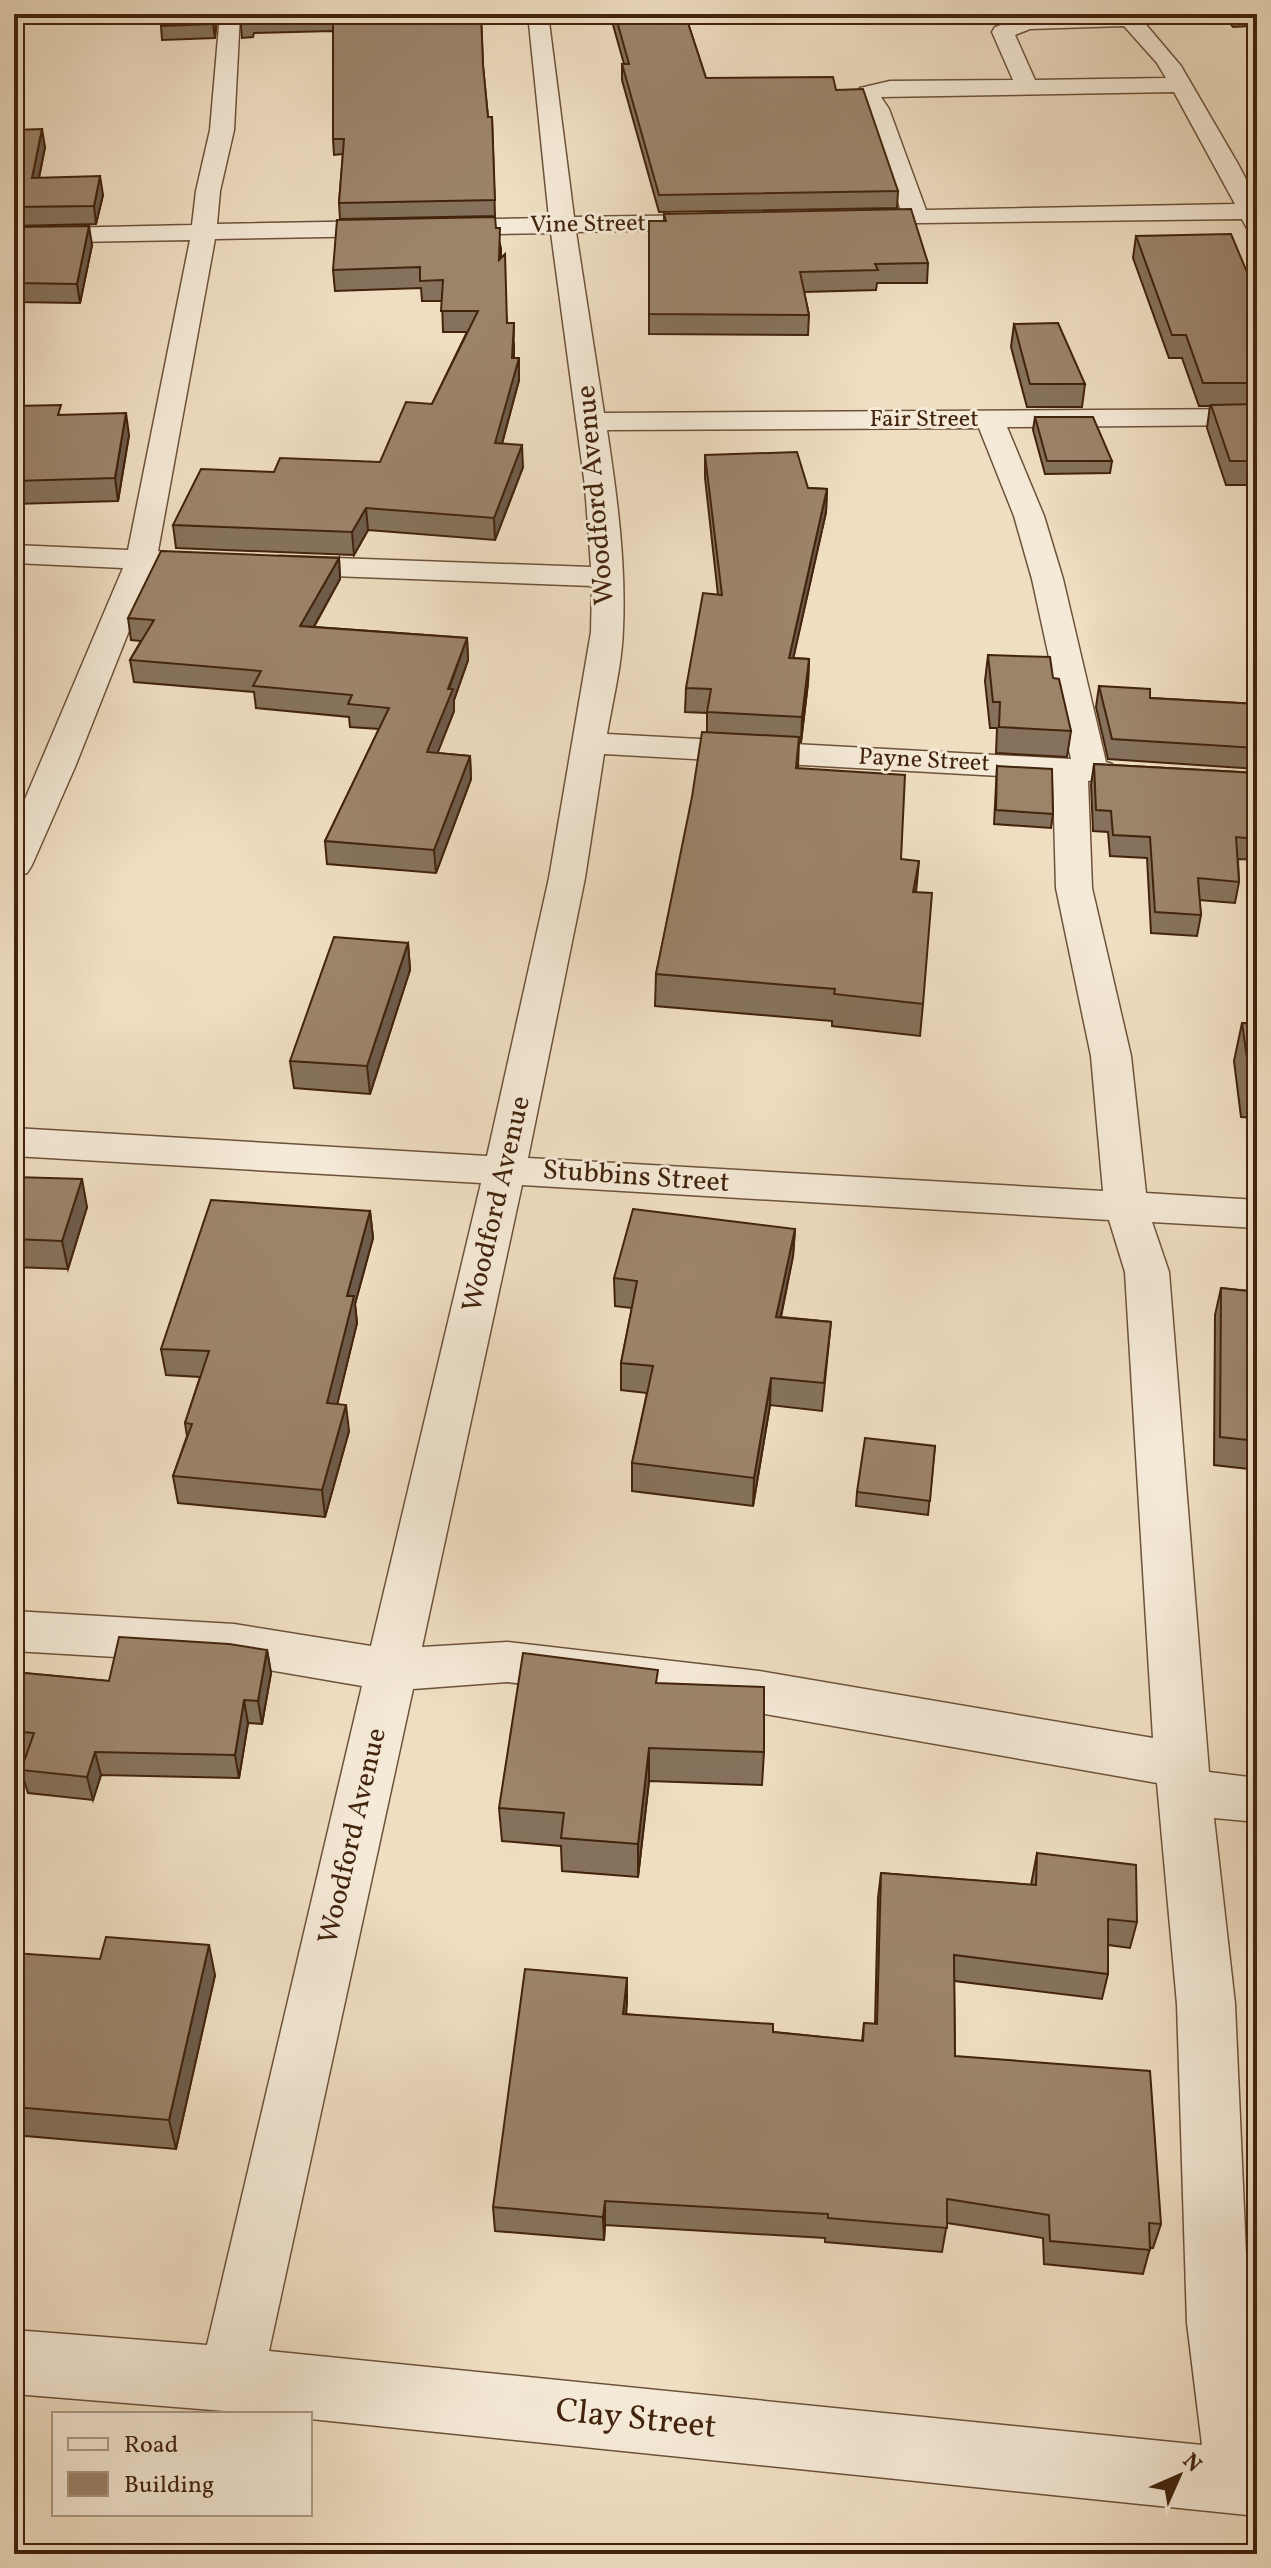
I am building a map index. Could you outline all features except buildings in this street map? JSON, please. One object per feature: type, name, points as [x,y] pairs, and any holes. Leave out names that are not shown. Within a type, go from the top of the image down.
[{"type":"street","points":[[14,865],[58,767],[141,561],[204,233],[208,191],[222,130],[230,14]]},
{"type":"street","name":"Woodford Avenue","points":[[231,2379],[505,1168],[567,878],[607,632],[607,577],[591,422],[561,225],[538,14]]},
{"type":"street","points":[[823,220],[1255,215],[1166,59],[1133,28],[1128,17],[1027,23],[1003,32],[1028,88]]},
{"type":"street","points":[[916,218],[878,109],[868,93],[890,88],[1180,85]]},
{"type":"street","name":"Vine Street","points":[[14,236],[731,222]]},
{"type":"street","name":"Fair Street","points":[[591,422],[1257,417]]},
{"type":"street","points":[[991,419],[1033,530],[1072,669],[1080,770],[1074,888],[1111,1056],[1126,1207],[1147,1272],[1184,1779],[1206,2004],[1218,2323],[1248,2482]]},
{"type":"street","points":[[14,554],[188,562]]},
{"type":"street","points":[[251,564],[607,577]]},
{"type":"street","name":"Payne Street","points":[[591,743],[1135,773]]},
{"type":"street","name":"Stubbins Street","points":[[14,1142],[505,1168],[1257,1214]]},
{"type":"street","points":[[14,1631],[234,1644],[391,1670],[507,1662],[759,1692],[1184,1779],[1257,1800]]},
{"type":"street","name":"Clay Street","points":[[14,2362],[231,2379],[1248,2482]]}]
